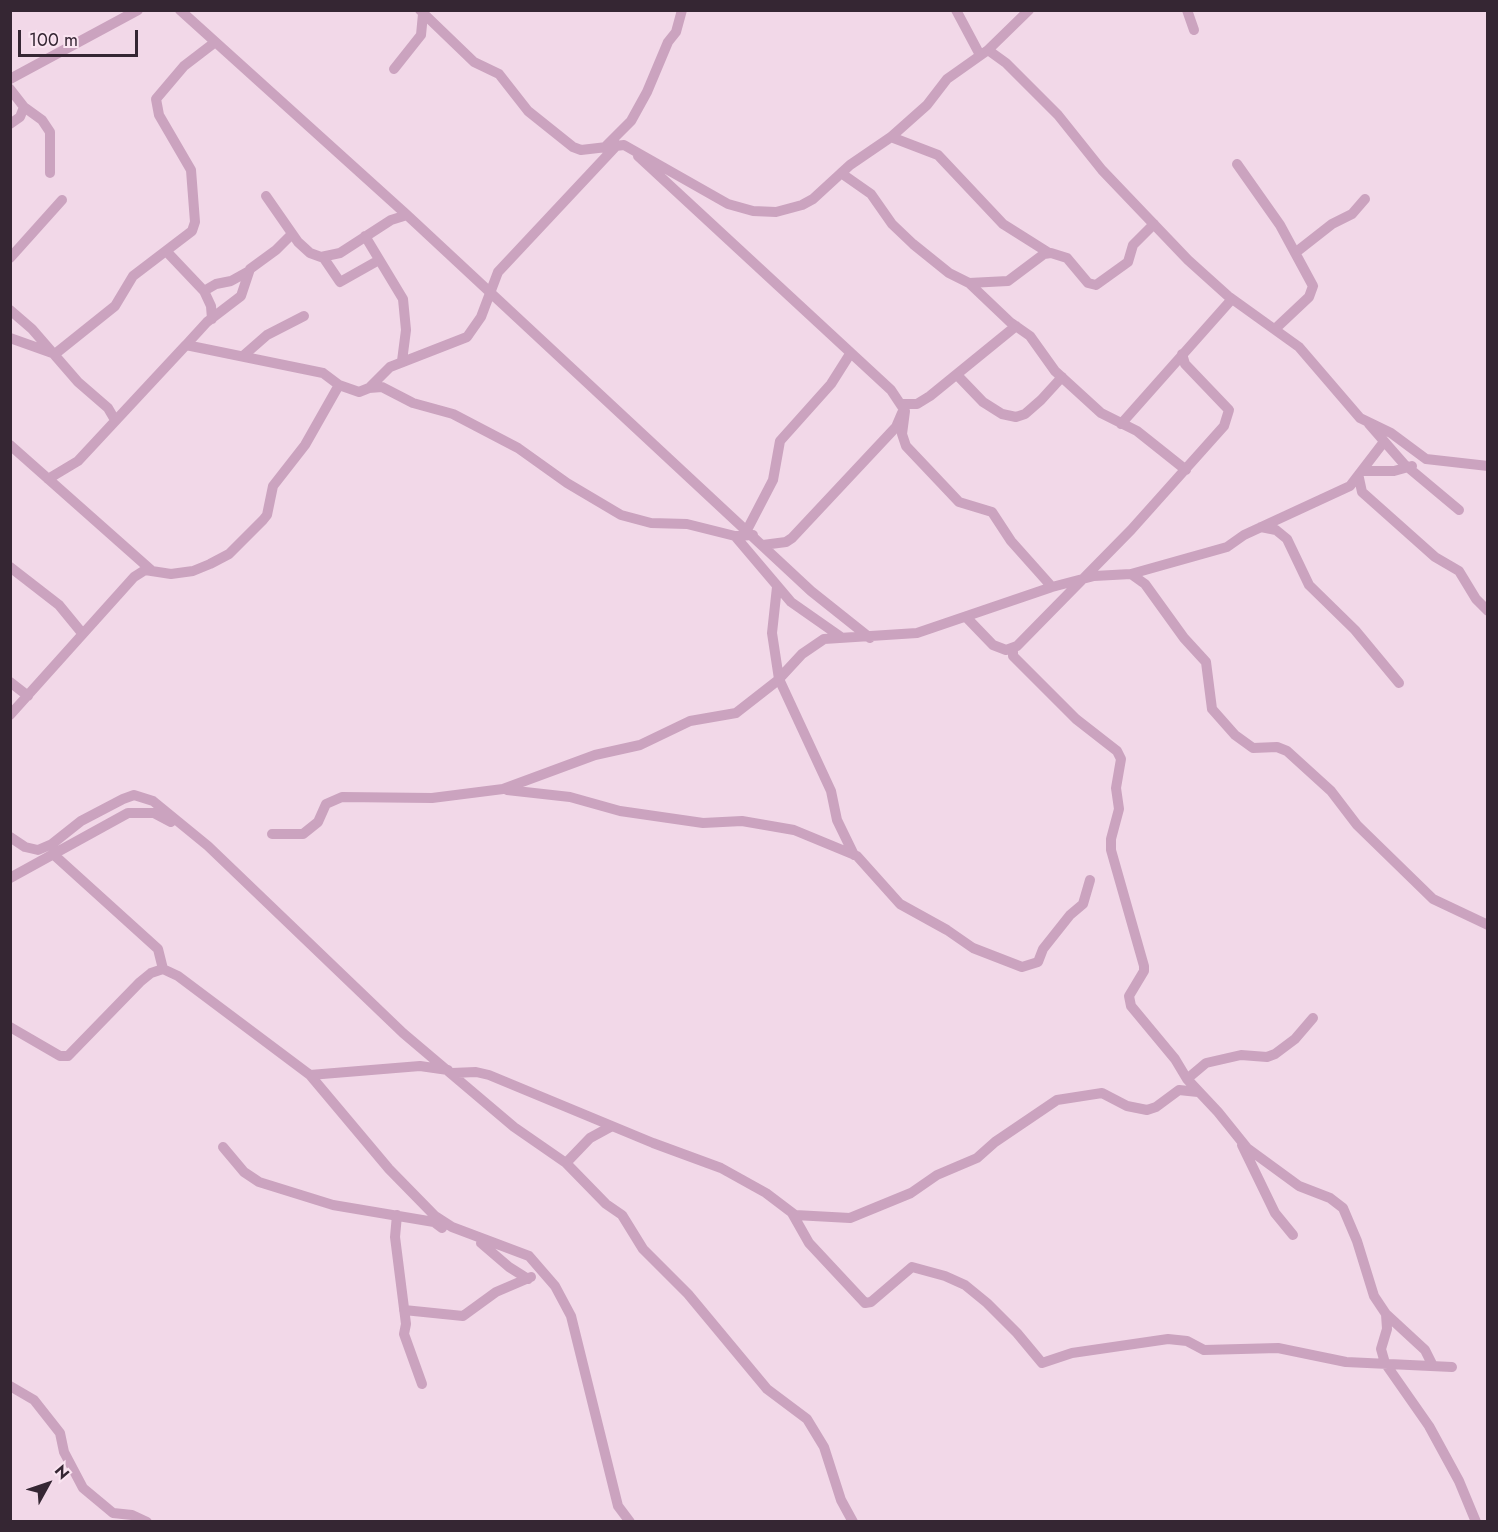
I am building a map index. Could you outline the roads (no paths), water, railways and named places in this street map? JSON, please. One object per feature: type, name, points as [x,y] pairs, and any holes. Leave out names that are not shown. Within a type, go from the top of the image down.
[{"type":"street","points":[[10,79],[138,10]]},
{"type":"street","points":[[180,10],[214,43],[407,214],[812,591],[870,638]]},
{"type":"street","points":[[369,388],[383,372],[402,361],[454,343],[471,334],[481,317],[498,272],[504,264],[617,146],[647,92],[650,78],[668,42],[676,32],[682,10]]},
{"type":"street","points":[[956,10],[984,52],[1006,63],[1058,115],[1102,170],[1154,224],[1232,299],[1299,347],[1354,412],[1369,424],[1383,443],[1460,510]]},
{"type":"street","points":[[421,12],[474,62],[499,75],[528,111],[565,142],[581,150],[617,146],[719,200],[753,211],[776,212],[802,205],[891,137],[927,105],[947,79],[984,52],[1029,10]]},
{"type":"street","points":[[1187,10],[1194,30]]},
{"type":"street","points":[[394,69],[421,35],[421,12]]},
{"type":"street","points":[[55,354],[115,306],[133,276],[188,236],[195,222],[191,170],[159,115],[156,99],[184,66],[214,43]]},
{"type":"street","points":[[10,89],[24,107],[42,120],[50,132],[50,172]]},
{"type":"street","points":[[10,124],[20,117],[24,107]]},
{"type":"street","points":[[891,137],[938,155],[1003,224],[1049,253],[1067,258],[1088,283],[1096,285],[1128,262],[1133,245],[1154,224]]},
{"type":"street","points":[[617,146],[891,390],[903,406],[903,440],[906,446],[959,502],[992,512],[1003,531],[1052,587]]},
{"type":"street","points":[[1237,164],[1280,225],[1313,286],[1313,291],[1275,329]]},
{"type":"street","points":[[841,173],[871,194],[892,224],[913,244],[949,273],[969,283],[1030,336],[1062,377],[1101,413],[1156,445],[1186,470]]},
{"type":"street","points":[[266,196],[292,234],[310,253],[323,257],[340,253],[391,220],[407,214]]},
{"type":"street","points":[[1295,253],[1332,224],[1352,214],[1365,199]]},
{"type":"street","points":[[10,258],[62,200]]},
{"type":"street","points":[[204,291],[216,284],[231,281],[249,271],[292,234]]},
{"type":"street","points":[[364,236],[403,299],[406,310],[402,361]]},
{"type":"street","points":[[166,252],[204,291],[211,306],[212,319]]},
{"type":"street","points":[[969,283],[1008,281],[1049,253]]},
{"type":"street","points":[[323,257],[340,282],[379,260]]},
{"type":"street","points":[[48,478],[78,461],[186,345],[212,319],[241,296],[249,271]]},
{"type":"street","points":[[1121,424],[1232,299]]},
{"type":"street","points":[[10,310],[55,354],[78,382],[108,408],[116,420]]},
{"type":"street","points":[[243,356],[267,334],[304,316]]},
{"type":"street","points":[[903,406],[917,404],[958,376],[1016,326]]},
{"type":"street","points":[[10,338],[55,354]]},
{"type":"street","points":[[186,345],[323,373],[339,385],[356,392],[382,387],[413,403],[453,414],[518,448],[567,483],[621,515],[651,523],[687,525],[735,536],[750,533]]},
{"type":"street","points":[[750,533],[772,480],[780,441],[831,384],[850,354]]},
{"type":"street","points":[[966,617],[993,645],[1006,650],[1013,648],[1032,634],[1186,470],[1224,426],[1230,413],[1185,363],[1182,354]]},
{"type":"street","points":[[958,376],[983,402],[1002,414],[1016,417],[1025,414],[1062,377]]},
{"type":"street","points":[[10,445],[151,570],[171,574],[193,571],[229,554],[267,515],[273,486],[305,446],[339,385]]},
{"type":"street","points":[[764,545],[786,542],[792,538],[896,427],[903,406]]},
{"type":"street","points":[[1369,424],[1391,433],[1426,459],[1488,466]]},
{"type":"street","points":[[272,834],[303,834],[318,822],[326,804],[342,797],[363,795],[432,798],[503,789],[596,755],[640,745],[690,721],[736,713],[779,679],[802,654],[819,642],[842,637],[870,638],[916,633],[1052,587],[1094,576],[1131,574],[1227,548],[1260,527],[1346,488],[1361,474],[1383,443]]},
{"type":"street","points":[[1361,474],[1394,471],[1426,459]]},
{"type":"street","points":[[1361,474],[1362,492],[1401,524],[1435,557],[1458,571],[1476,599],[1488,611]]},
{"type":"street","points":[[1260,527],[1276,530],[1287,539],[1309,585],[1355,630],[1399,683]]},
{"type":"street","points":[[735,536],[797,608],[842,637]]},
{"type":"street","points":[[10,715],[28,696],[42,676],[134,577],[137,569],[136,558]]},
{"type":"street","points":[[10,567],[59,605],[82,633]]},
{"type":"street","points":[[134,577],[151,570]]},
{"type":"street","points":[[1131,574],[1145,584],[1184,638],[1206,662],[1212,709],[1235,735],[1253,748],[1277,747],[1287,751],[1331,791],[1357,825],[1433,899],[1488,924]]},
{"type":"street","points":[[777,587],[772,633],[779,679],[831,791],[837,820],[854,855],[900,904],[947,930],[973,948],[1022,967],[1038,962],[1043,949],[1070,915],[1083,904],[1090,880]]},
{"type":"street","points":[[1013,648],[1013,656],[1076,719],[1117,751],[1120,757],[1116,788],[1119,809],[1111,839],[1111,850],[1144,966],[1129,1000],[1175,1059],[1187,1079],[1247,1148],[1299,1186],[1330,1198],[1343,1208],[1357,1241],[1374,1296],[1386,1314],[1425,1350],[1433,1366]]},
{"type":"street","points":[[10,681],[28,696]]},
{"type":"street","points":[[503,789],[570,797],[620,811],[703,824],[742,821],[794,830],[854,855]]},
{"type":"street","points":[[10,837],[32,850],[44,849],[81,822],[134,795],[153,801],[208,846],[403,1033],[514,1127],[566,1163],[606,1204],[627,1220],[643,1249],[688,1294],[767,1389],[807,1419],[824,1447],[842,1500],[853,1521]]},
{"type":"street","points":[[10,879],[128,813],[147,812],[163,817],[208,846]]},
{"type":"street","points":[[53,854],[158,949],[163,969]]},
{"type":"street","points":[[10,1027],[60,1056],[68,1056],[140,982],[151,973],[163,969],[178,976],[310,1076],[389,1169],[441,1222],[529,1256],[566,1302],[618,1506],[630,1521]]},
{"type":"street","points":[[1187,1079],[1206,1063],[1241,1055],[1267,1057],[1275,1054],[1295,1039],[1313,1018]]},
{"type":"street","points":[[310,1076],[420,1066],[451,1072],[476,1071],[721,1168],[766,1193],[799,1216],[850,1218],[910,1193],[937,1175],[977,1158],[1042,1108],[1065,1097],[1102,1093],[1127,1106],[1147,1110],[1156,1107],[1179,1090],[1190,1089],[1201,1093]]},
{"type":"street","points":[[566,1163],[590,1138],[612,1126]]},
{"type":"street","points":[[1237,1134],[1275,1213],[1293,1236]]},
{"type":"street","points":[[223,1147],[244,1172],[259,1182],[333,1205],[396,1215],[416,1221],[434,1222],[451,1234],[468,1236],[528,1279]]},
{"type":"street","points":[[792,1213],[809,1243],[865,1303],[871,1302],[912,1267],[945,1276],[965,1285],[993,1309],[1042,1363],[1072,1353],[1161,1339],[1187,1341],[1204,1350],[1278,1348],[1346,1362],[1452,1367]]},
{"type":"street","points":[[396,1215],[395,1237],[405,1336],[422,1384]]},
{"type":"street","points":[[404,1310],[462,1316],[496,1292],[528,1279],[541,1270]]},
{"type":"street","points":[[1386,1314],[1387,1329],[1381,1348],[1385,1363],[1429,1426],[1459,1481],[1476,1521]]},
{"type":"street","points":[[10,1386],[34,1400],[60,1433],[64,1452],[83,1488],[113,1513],[132,1515],[147,1521]]}]
